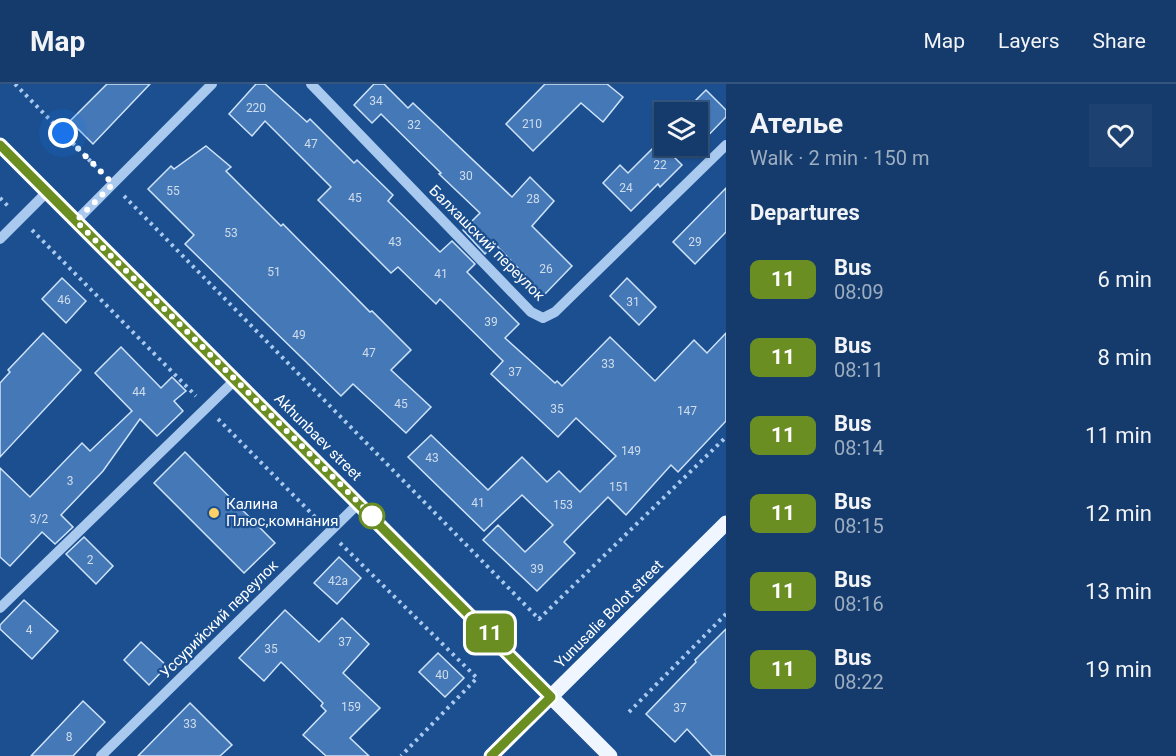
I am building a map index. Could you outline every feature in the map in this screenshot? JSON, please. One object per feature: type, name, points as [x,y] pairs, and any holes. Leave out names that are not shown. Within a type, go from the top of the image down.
[{"type":"main road","name":"Akhunbaev street","points":[[0,145],[610,756]]},
{"type":"main road","name":"Yunusalie Bolot street","points":[[491,756],[726,523]]},
{"type":"street","points":[[76,221],[212,84]]},
{"type":"street","name":"Балхашский переулок","points":[[311,84],[531,312],[543,318],[555,312],[726,145]]},
{"type":"street","points":[[0,238],[47,192]]},
{"type":"street","points":[[0,608],[235,380]]},
{"type":"street","name":"Уссурийский переулок","points":[[102,756],[359,503]]},
{"type":"path","points":[[15,84],[539,619],[726,437]]},
{"type":"path","points":[[0,198],[329,532],[477,678],[401,756]]},
{"type":"path","points":[[629,712],[726,614]]},
{"type":"building","points":[[107,84],[150,84],[93,144],[70,121]]},
{"type":"building","points":[[256,84],[265,84],[307,122],[310,119],[354,163],[357,160],[393,195],[388,201],[440,252],[452,241],[475,264],[467,272],[519,324],[505,338],[555,383],[557,381],[562,386],[610,337],[655,381],[694,340],[707,353],[726,333],[726,421],[678,472],[671,465],[626,515],[608,497],[564,542],[575,553],[537,591],[483,540],[498,525],[525,552],[553,525],[522,495],[484,531],[408,457],[431,435],[488,490],[522,457],[547,482],[559,471],[580,492],[616,456],[576,418],[558,437],[491,374],[503,361],[440,299],[436,304],[398,267],[391,273],[318,200],[331,187],[265,121],[252,136],[229,114]]},
{"type":"building","points":[[374,84],[384,84],[408,108],[413,103],[512,197],[530,177],[554,201],[532,226],[572,266],[544,295],[495,244],[485,254],[463,230],[480,213],[439,174],[441,173],[381,114],[372,123],[354,105]]},
{"type":"building","points":[[545,84],[607,84],[623,97],[603,122],[581,103],[533,151],[506,124]]},
{"type":"building","points":[[706,90],[726,110],[726,117],[708,136],[708,102],[694,102]]},
{"type":"building","points":[[206,146],[231,167],[226,171],[281,226],[283,224],[411,350],[391,370],[431,407],[406,433],[353,384],[341,396],[185,244],[194,235],[148,189],[171,166],[174,169]]},
{"type":"building","points":[[654,147],[654,156],[673,156],[682,165],[660,187],[658,184],[631,211],[603,183],[620,165],[628,173]]},
{"type":"building","points":[[726,188],[726,232],[695,264],[673,242]]},
{"type":"building","points":[[62,278],[86,301],[66,323],[42,299]]},
{"type":"building","points":[[627,278],[656,307],[639,325],[610,296]]},
{"type":"building","points":[[43,333],[81,370],[0,457],[0,383],[10,372],[8,370]]},
{"type":"building","points":[[121,347],[161,388],[172,377],[186,391],[174,401],[183,411],[157,436],[140,419],[103,471],[61,515],[73,527],[55,544],[42,532],[10,566],[0,557],[0,468],[30,497],[82,443],[90,451],[132,411],[95,373]]},
{"type":"building","name":"Калина Плюс,комнания","points":[[185,452],[275,543],[244,573],[154,483]]},
{"type":"building","points":[[84,537],[113,566],[96,584],[66,554]]},
{"type":"building","points":[[339,557],[361,578],[337,604],[314,583]]},
{"type":"building","points":[[24,600],[58,631],[32,659],[0,629],[0,625]]},
{"type":"building","points":[[285,610],[319,642],[342,618],[369,644],[343,673],[380,708],[350,738],[369,756],[326,756],[303,735],[326,711],[321,706],[323,703],[281,662],[264,681],[239,658]]},
{"type":"building","points":[[726,629],[726,756],[712,756],[687,729],[675,742],[646,714]]},
{"type":"building","points":[[141,642],[167,666],[149,685],[124,660]]},
{"type":"building","points":[[438,653],[464,678],[445,697],[419,672]]},
{"type":"building","points":[[83,701],[105,722],[73,756],[31,756]]},
{"type":"building","points":[[190,703],[232,745],[220,756],[138,756]]},
{"type":"bus line","name":"11","points":[[0,145],[551,697],[491,756]]},
{"type":"place","name":"Калина Плюс,комнания","points":[[214,513]]},
{"type":"route","points":[[63,133],[113,184],[76,221],[372,516]]}]
